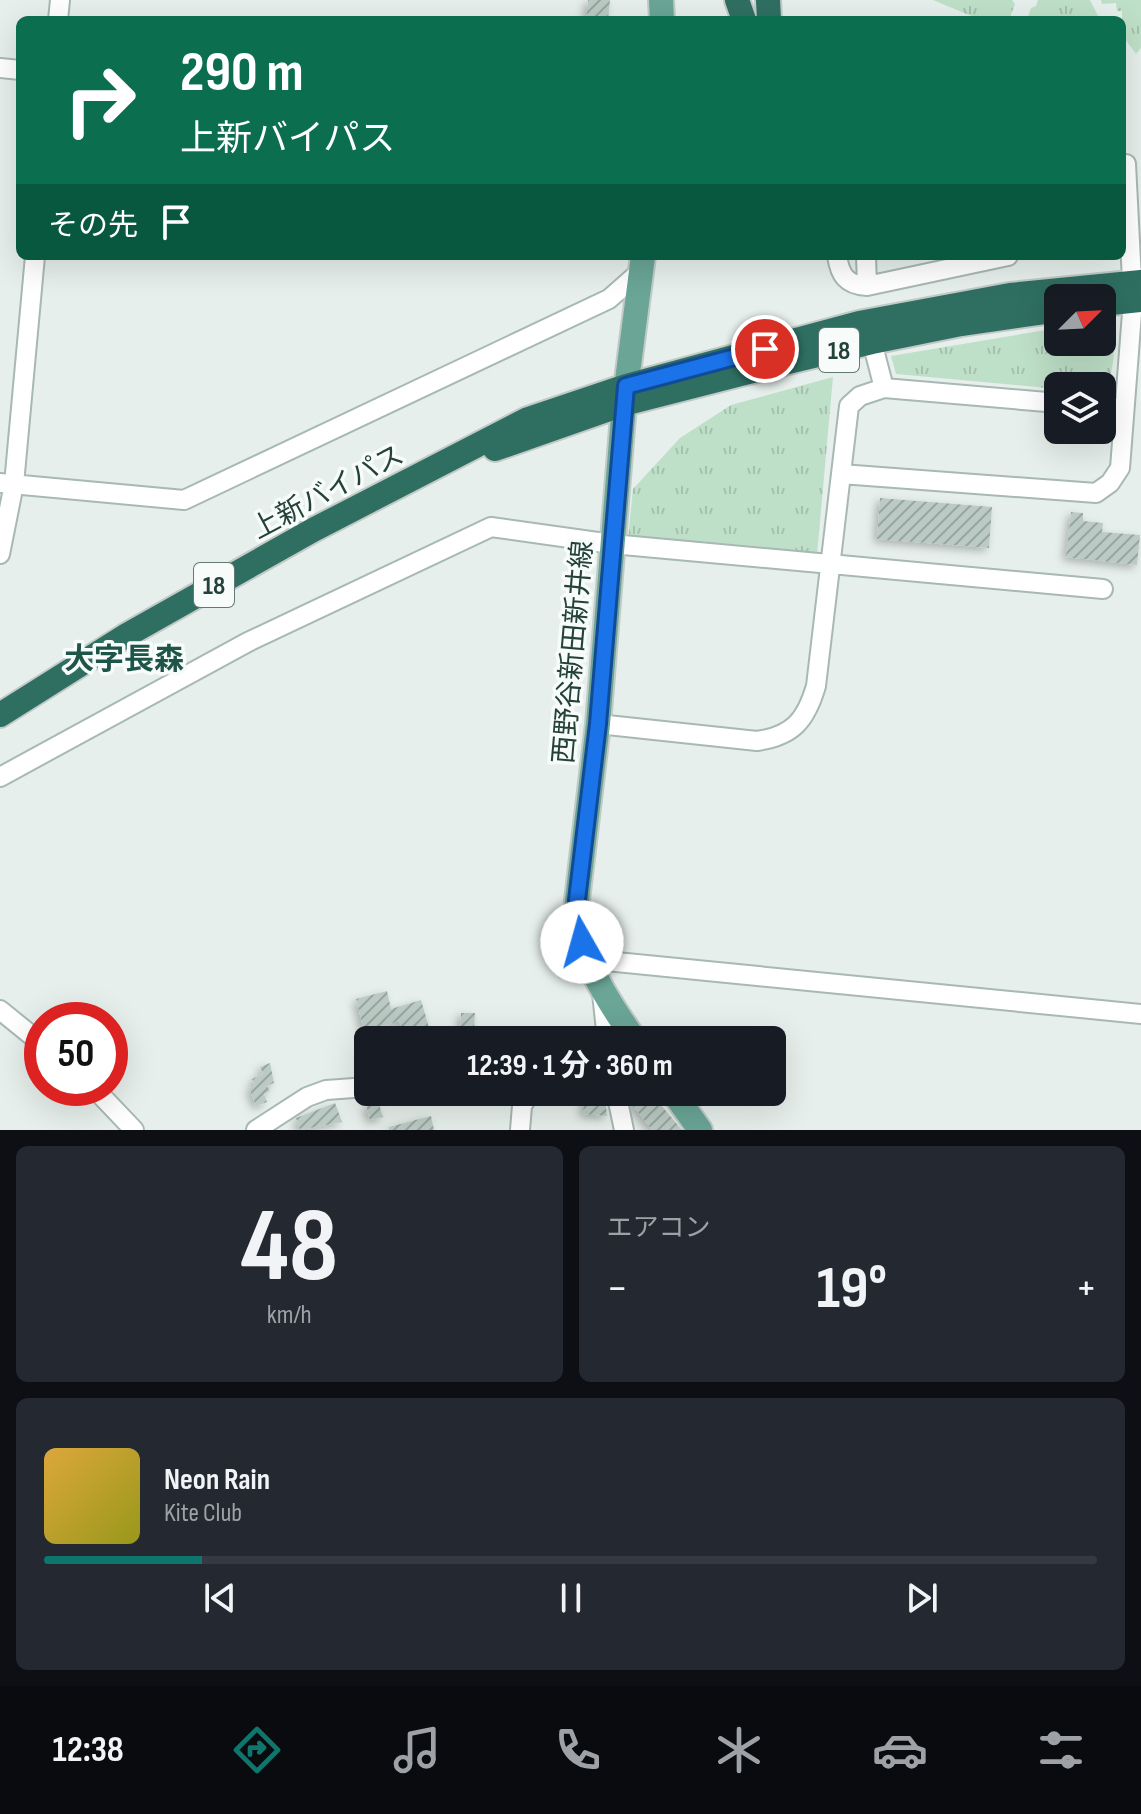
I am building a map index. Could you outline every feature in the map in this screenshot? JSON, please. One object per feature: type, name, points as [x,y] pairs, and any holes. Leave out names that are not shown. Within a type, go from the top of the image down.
[{"type":"highway","points":[[1116,299],[1137,291]]},
{"type":"highway","name":"上新バイパス","points":[[625,395],[859,323],[1010,295],[1137,291]]},
{"type":"highway","name":"上新バイパス","points":[[0,715],[127,635],[227,578],[369,499],[436,468],[528,419],[872,342],[1044,312]]},
{"type":"main road","name":"西野谷新田新井線","points":[[625,1026],[602,993],[586,959],[578,925],[577,900],[598,724],[625,395],[643,263]]},
{"type":"main road","points":[[683,1106],[700,1130]]},
{"type":"street","points":[[841,474],[1096,493],[1110,483],[1120,468],[1137,291],[1130,164]]},
{"type":"street","points":[[0,554],[35,260]]},
{"type":"street","points":[[838,260],[845,280],[855,286],[989,260]]},
{"type":"street","points":[[866,260],[867,286]]},
{"type":"street","points":[[7,484],[184,500],[609,299],[643,263]]},
{"type":"street","points":[[872,342],[884,388]]},
{"type":"street","points":[[598,724],[757,741],[777,738],[794,726],[809,710],[816,686],[849,406],[860,396],[884,388],[1044,402]]},
{"type":"street","points":[[1116,408],[1124,409]]},
{"type":"street","points":[[0,777],[248,642],[491,527],[612,544],[1103,589]]},
{"type":"street","points":[[586,959],[1141,1014]]},
{"type":"street","points":[[602,993],[606,1026]]},
{"type":"street","points":[[0,1010],[24,1029]]},
{"type":"street","points":[[256,1130],[307,1097],[326,1090],[354,1088]]},
{"type":"street","points":[[111,1106],[134,1130]]},
{"type":"street","points":[[520,1130],[522,1106]]},
{"type":"street","points":[[619,1106],[624,1130]]},
{"type":"green space","points":[[933,0],[1012,0],[1015,4],[1010,16],[971,16]]},
{"type":"green space","points":[[1038,0],[1090,0],[1098,16],[1028,16],[1031,8],[1036,6]]},
{"type":"green space","points":[[1101,0],[1141,0],[1141,48],[1136,54],[1126,40],[1126,16],[1122,16],[1122,11],[1117,11],[1116,3],[1102,4]]},
{"type":"green space","points":[[1044,330],[1044,356],[1113,356],[1111,372],[1044,372],[1044,388],[896,374],[891,356]]},
{"type":"green space","points":[[833,377],[817,555],[628,538],[633,489],[680,438],[731,405]]},
{"type":"building","points":[[588,0],[610,0],[608,16],[586,16]]},
{"type":"building","points":[[880,498],[992,507],[989,548],[877,539]]},
{"type":"building","points":[[1071,512],[1083,513],[1083,521],[1103,523],[1102,532],[1140,535],[1137,565],[1066,557]]},
{"type":"building","points":[[387,991],[391,1009],[421,1000],[429,1026],[400,1026],[399,1021],[382,1026],[363,1026],[356,999]]},
{"type":"building","points":[[461,1013],[475,1013],[474,1026],[460,1026]]},
{"type":"building","points":[[270,1063],[274,1083],[267,1086],[270,1091],[264,1094],[267,1102],[256,1106],[249,1088],[255,1086],[252,1079],[263,1074],[260,1067]]},
{"type":"building","points":[[335,1103],[342,1122],[300,1130],[296,1118]]},
{"type":"building","points":[[366,1106],[380,1106],[383,1117],[370,1120]]},
{"type":"building","points":[[583,1106],[606,1106],[607,1116],[583,1114]]},
{"type":"building","points":[[633,1106],[662,1106],[682,1130],[652,1130]]},
{"type":"building","points":[[431,1116],[434,1130],[389,1130],[389,1127]]},
{"type":"district","name":"大字長森","points":[[124,659]]},
{"type":"route","points":[[582,942],[577,900],[598,724],[626,386],[765,349]]}]
